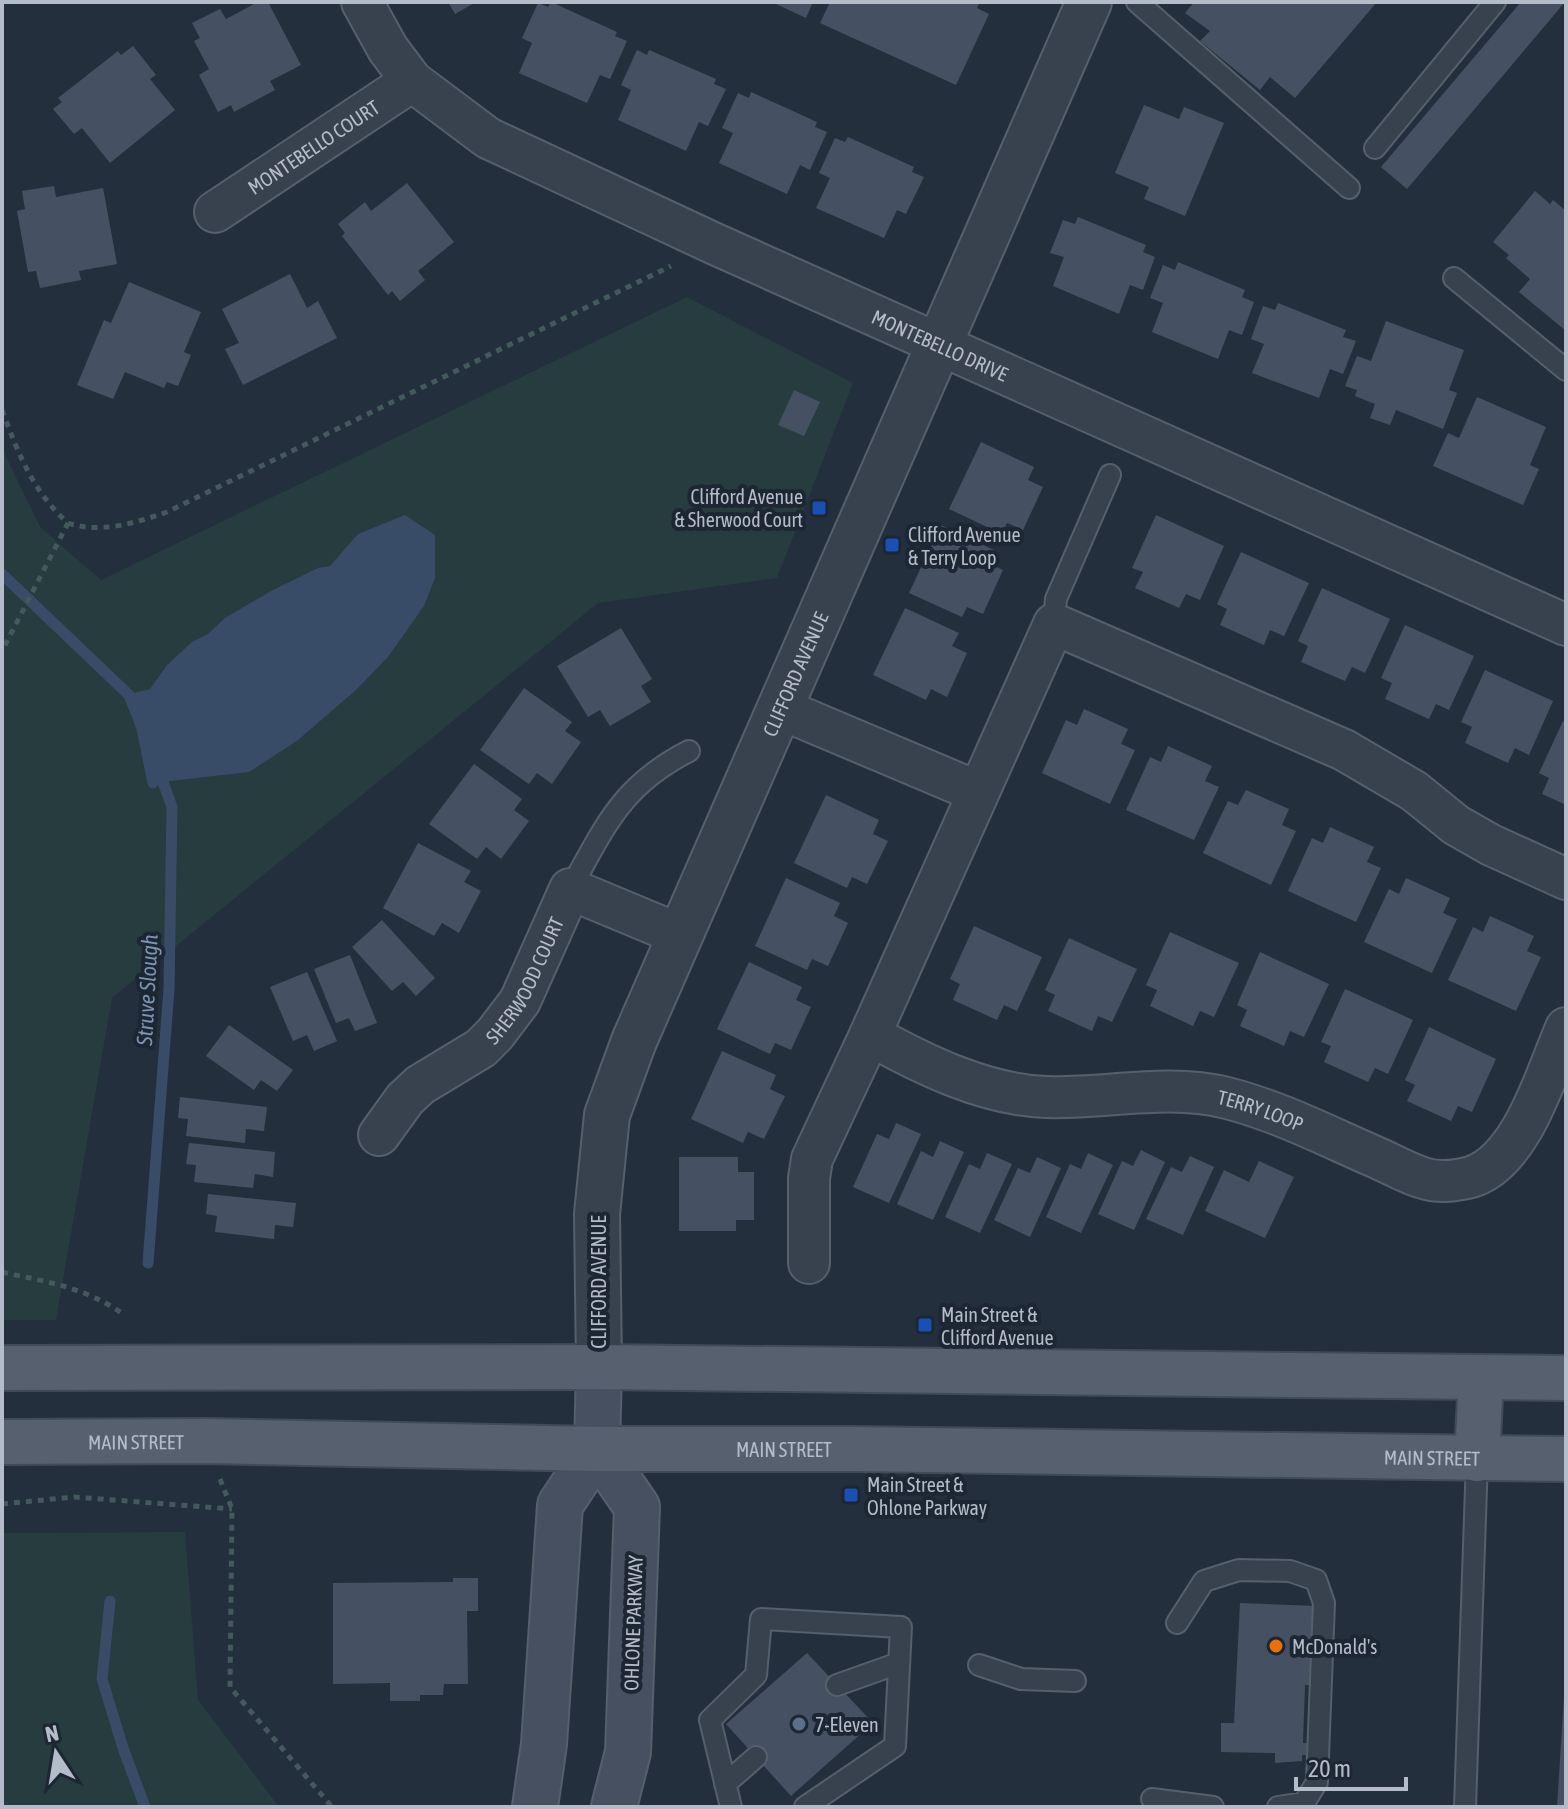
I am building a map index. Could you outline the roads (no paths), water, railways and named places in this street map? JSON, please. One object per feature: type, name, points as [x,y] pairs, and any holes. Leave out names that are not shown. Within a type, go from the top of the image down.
[{"type":"main road","points":[[535,1807],[544,1744],[560,1505],[597,1449],[599,1367]]},
{"type":"main road","points":[[2,1368],[599,1367],[1566,1378]]},
{"type":"main road","points":[[1477,1459],[1481,1377]]},
{"type":"main road","name":"MAIN STREET","points":[[2,1442],[205,1441],[597,1449],[852,1449],[1566,1459]]},
{"type":"main road","name":"OHLONE PARKWAY","points":[[597,1449],[637,1507],[628,1752],[614,1807]]},
{"type":"street","name":"MONTEBELLO DRIVE","points":[[362,2],[388,49],[412,81],[488,138],[938,344],[1563,616]]},
{"type":"street","name":"CLIFFORD AVENUE","points":[[599,1367],[597,1214],[607,1115],[678,934],[859,531],[1089,2]]},
{"type":"street","name":"MONTEBELLO COURT","points":[[215,212],[412,81]]},
{"type":"street","points":[[809,1263],[812,1159],[1054,624],[1344,750],[1414,791],[1456,825],[1491,845],[1566,879]]},
{"type":"street","points":[[779,708],[978,792]]},
{"type":"street","points":[[570,889],[678,934]]},
{"type":"street","name":"SHERWOOD COURT","points":[[379,1135],[405,1099],[437,1074],[481,1048],[510,1017],[526,990],[570,889]]},
{"type":"street","name":"TERRY LOOP","points":[[870,1035],[904,1054],[1004,1092],[1045,1097],[1187,1092],[1224,1097],[1292,1120],[1425,1179],[1452,1181],[1474,1176],[1495,1165],[1511,1147],[1524,1126],[1566,1028]]},
{"type":"lane","points":[[1137,2],[1349,188]]},
{"type":"lane","points":[[1375,148],[1495,2]]},
{"type":"lane","points":[[1454,278],[1566,370]]},
{"type":"lane","points":[[1054,624],[1056,599],[1110,475]]},
{"type":"lane","points":[[570,889],[628,794],[656,770],[689,751]]},
{"type":"lane","points":[[1465,1807],[1477,1459]]},
{"type":"lane","points":[[1177,1623],[1204,1581],[1239,1570],[1290,1571],[1316,1580],[1324,1603],[1317,1782],[1304,1803],[1278,1807]]},
{"type":"lane","points":[[731,1807],[710,1720],[756,1675],[761,1619],[901,1627],[895,1746],[805,1807]]},
{"type":"lane","points":[[837,1685],[899,1663]]},
{"type":"lane","points":[[979,1665],[1021,1679],[1075,1681]]},
{"type":"lane","points":[[725,1784],[756,1757]]},
{"type":"lane","points":[[1152,1799],[1213,1807]]},
{"type":"water","points":[[405,515],[435,535],[435,578],[424,606],[388,657],[356,690],[298,740],[249,772],[153,783],[134,693],[150,689],[167,665],[225,618],[271,591],[318,568],[330,566],[358,534]]},
{"type":"waterway","name":"Struve Slough","points":[[2,574],[129,695],[145,736]]},
{"type":"waterway","name":"Struve Slough","points":[[142,729],[153,783]]},
{"type":"waterway","name":"Struve Slough","points":[[148,1263],[169,989],[172,807],[159,771]]},
{"type":"waterway","name":"Struve Slough","points":[[110,1601],[102,1679],[145,1807]]},
{"type":"place","name":"Clifford Avenue & Sherwood Court","points":[[819,508]]},
{"type":"place","name":"Clifford Avenue & Terry Loop","points":[[892,545]]},
{"type":"place","name":"Main Street & Clifford Avenue","points":[[925,1325]]},
{"type":"place","name":"Main Street & Ohlone Parkway","points":[[851,1495]]},
{"type":"place","name":"McDonald's","points":[[1276,1646]]},
{"type":"place","name":"7-Eleven","points":[[799,1724]]}]
